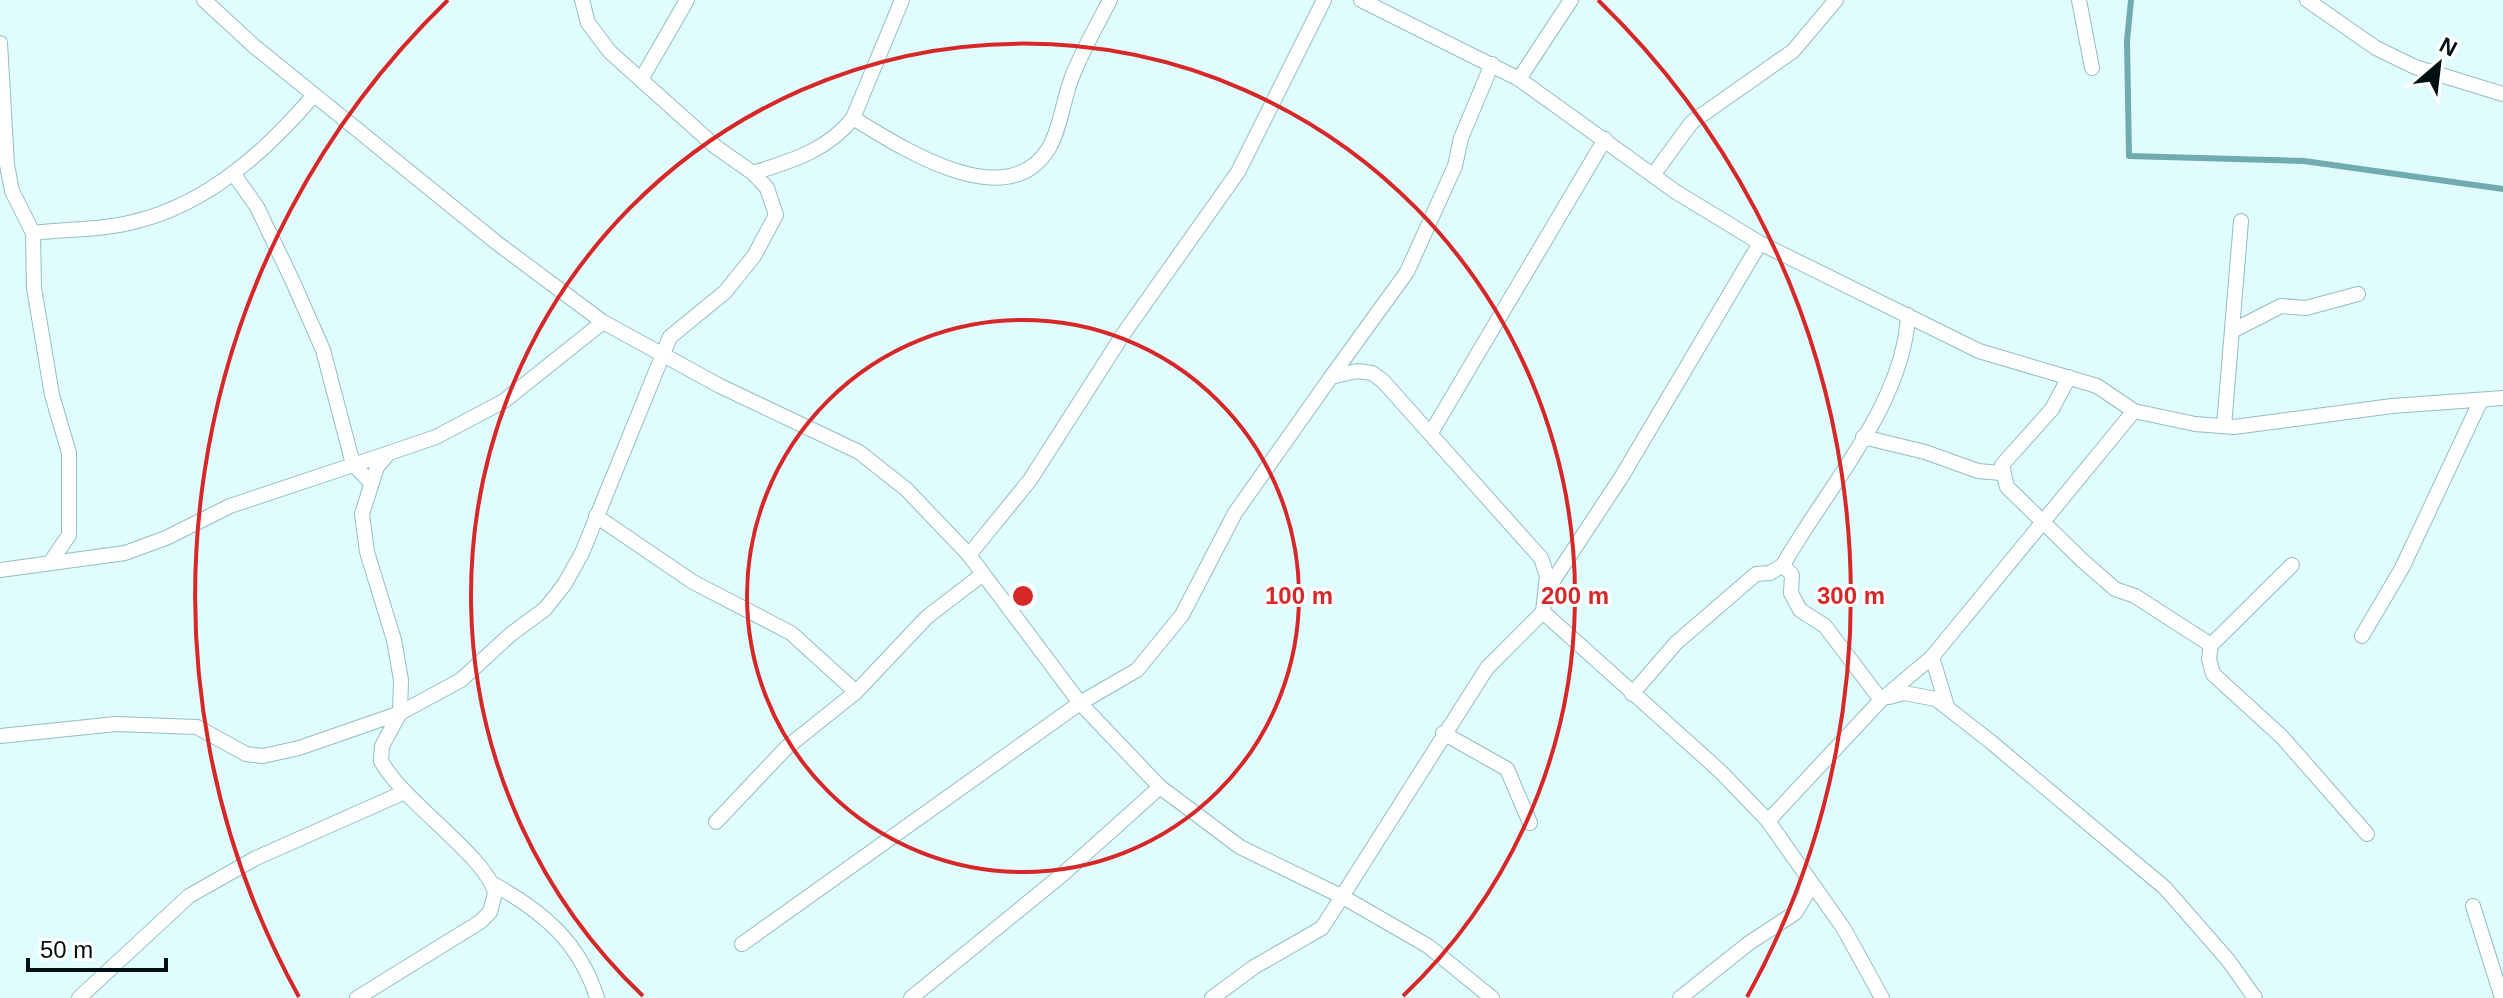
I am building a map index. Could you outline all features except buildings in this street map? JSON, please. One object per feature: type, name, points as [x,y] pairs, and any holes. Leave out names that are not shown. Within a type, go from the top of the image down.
[{"type":"street","points":[[204,0],[314,95],[497,243],[603,322],[859,452],[906,489],[969,555],[1080,703],[1160,787],[1240,847],[1343,897],[1428,946],[1492,998]]},
{"type":"street","points":[[0,736],[116,724],[197,727],[246,754],[263,756],[299,748],[400,713],[461,680],[511,634],[545,609],[582,553],[670,337],[725,292],[772,228],[776,215],[773,200],[753,173],[716,147],[610,52],[588,23],[582,0]]},
{"type":"street","points":[[642,78],[687,0]]},
{"type":"street","points":[[753,173],[825,146],[840,135],[853,118],[902,0]]},
{"type":"street","points":[[853,118],[936,165],[1004,180],[1021,176],[1049,148],[1072,77],[1110,0]]},
{"type":"street","points":[[969,555],[1030,480],[1124,333],[1238,172],[1324,0]]},
{"type":"street","points":[[1361,0],[1519,79],[1653,175],[1760,243],[1979,351],[2097,386],[2134,411],[2224,426],[2274,423],[2392,406],[2503,398]]},
{"type":"street","points":[[1519,79],[1571,0]]},
{"type":"street","points":[[1653,175],[1692,122],[1793,51],[1836,0]]},
{"type":"street","points":[[2079,0],[2092,68]]},
{"type":"street","points":[[2307,0],[2376,48],[2402,61],[2503,94]]},
{"type":"street","points":[[0,43],[7,165],[12,191],[33,233],[34,288],[52,395],[69,453],[69,535],[52,560]]},
{"type":"street","points":[[742,944],[1080,703],[1137,670],[1182,615],[1235,513],[1407,272],[1455,166],[1461,138],[1492,64]]},
{"type":"street","points":[[33,233],[134,222],[199,198],[285,129],[314,95]]},
{"type":"street","points":[[1432,431],[1605,139]]},
{"type":"street","points":[[233,173],[257,207],[323,350],[353,464],[370,482]]},
{"type":"street","points":[[2224,426],[2241,221]]},
{"type":"street","points":[[1545,594],[1622,476],[1760,243]]},
{"type":"street","points":[[2232,331],[2281,306],[2306,308],[2358,294]]},
{"type":"street","points":[[1632,694],[1676,643],[1756,574],[1770,573],[1783,565],[1863,437],[1894,378],[1906,342],[1908,315]]},
{"type":"street","points":[[0,570],[52,560],[89,560],[153,543],[230,506],[436,437],[504,401],[603,322]]},
{"type":"street","points":[[1212,998],[1254,967],[1322,928],[1487,668],[1543,612],[1547,576],[1541,558],[1432,431],[1372,373],[1357,371],[1331,377]]},
{"type":"street","points":[[2069,377],[2052,409],[2002,465],[2001,473],[2007,487],[2115,589],[2135,596],[2211,645]]},
{"type":"street","points":[[2362,636],[2402,568],[2481,400]]},
{"type":"street","points":[[1768,821],[1881,700],[1932,657],[2134,411]]},
{"type":"street","points":[[1863,437],[1893,447],[1925,452],[1978,471],[2001,473]]},
{"type":"street","points":[[389,453],[370,482],[362,514],[367,552],[394,640],[401,680],[400,713],[381,753],[386,771],[493,884],[524,900],[563,933],[588,970],[597,998]]},
{"type":"street","points":[[596,516],[693,582],[791,633],[856,692]]},
{"type":"street","points":[[69,535],[89,560]]},
{"type":"street","points":[[1783,565],[1792,575],[1791,593],[1800,610],[1825,626],[1881,700]]},
{"type":"street","points":[[2292,565],[2211,645],[2209,659],[2213,674],[2282,737],[2367,834]]},
{"type":"street","points":[[716,822],[786,748],[856,692],[927,617],[983,574]]},
{"type":"street","points":[[1543,612],[1721,772],[1768,821],[1844,929],[1882,998]]},
{"type":"street","points":[[1932,657],[1947,706]]},
{"type":"street","points":[[1881,700],[1904,693],[1936,699],[1947,706],[2165,888],[2228,960],[2255,998]]},
{"type":"street","points":[[1443,733],[1507,769],[1530,823]]},
{"type":"street","points":[[911,998],[1063,874],[1160,787]]},
{"type":"street","points":[[79,998],[189,896],[256,858],[405,792]]},
{"type":"street","points":[[1680,998],[1749,943],[1795,913],[1806,895],[1808,878]]},
{"type":"street","points":[[357,998],[480,922],[494,904],[493,884]]},
{"type":"street","points":[[2473,906],[2502,998]]},
{"type":"waterway","points":[[2131,0],[2127,41],[2129,156],[2304,161],[2503,189]]}]
